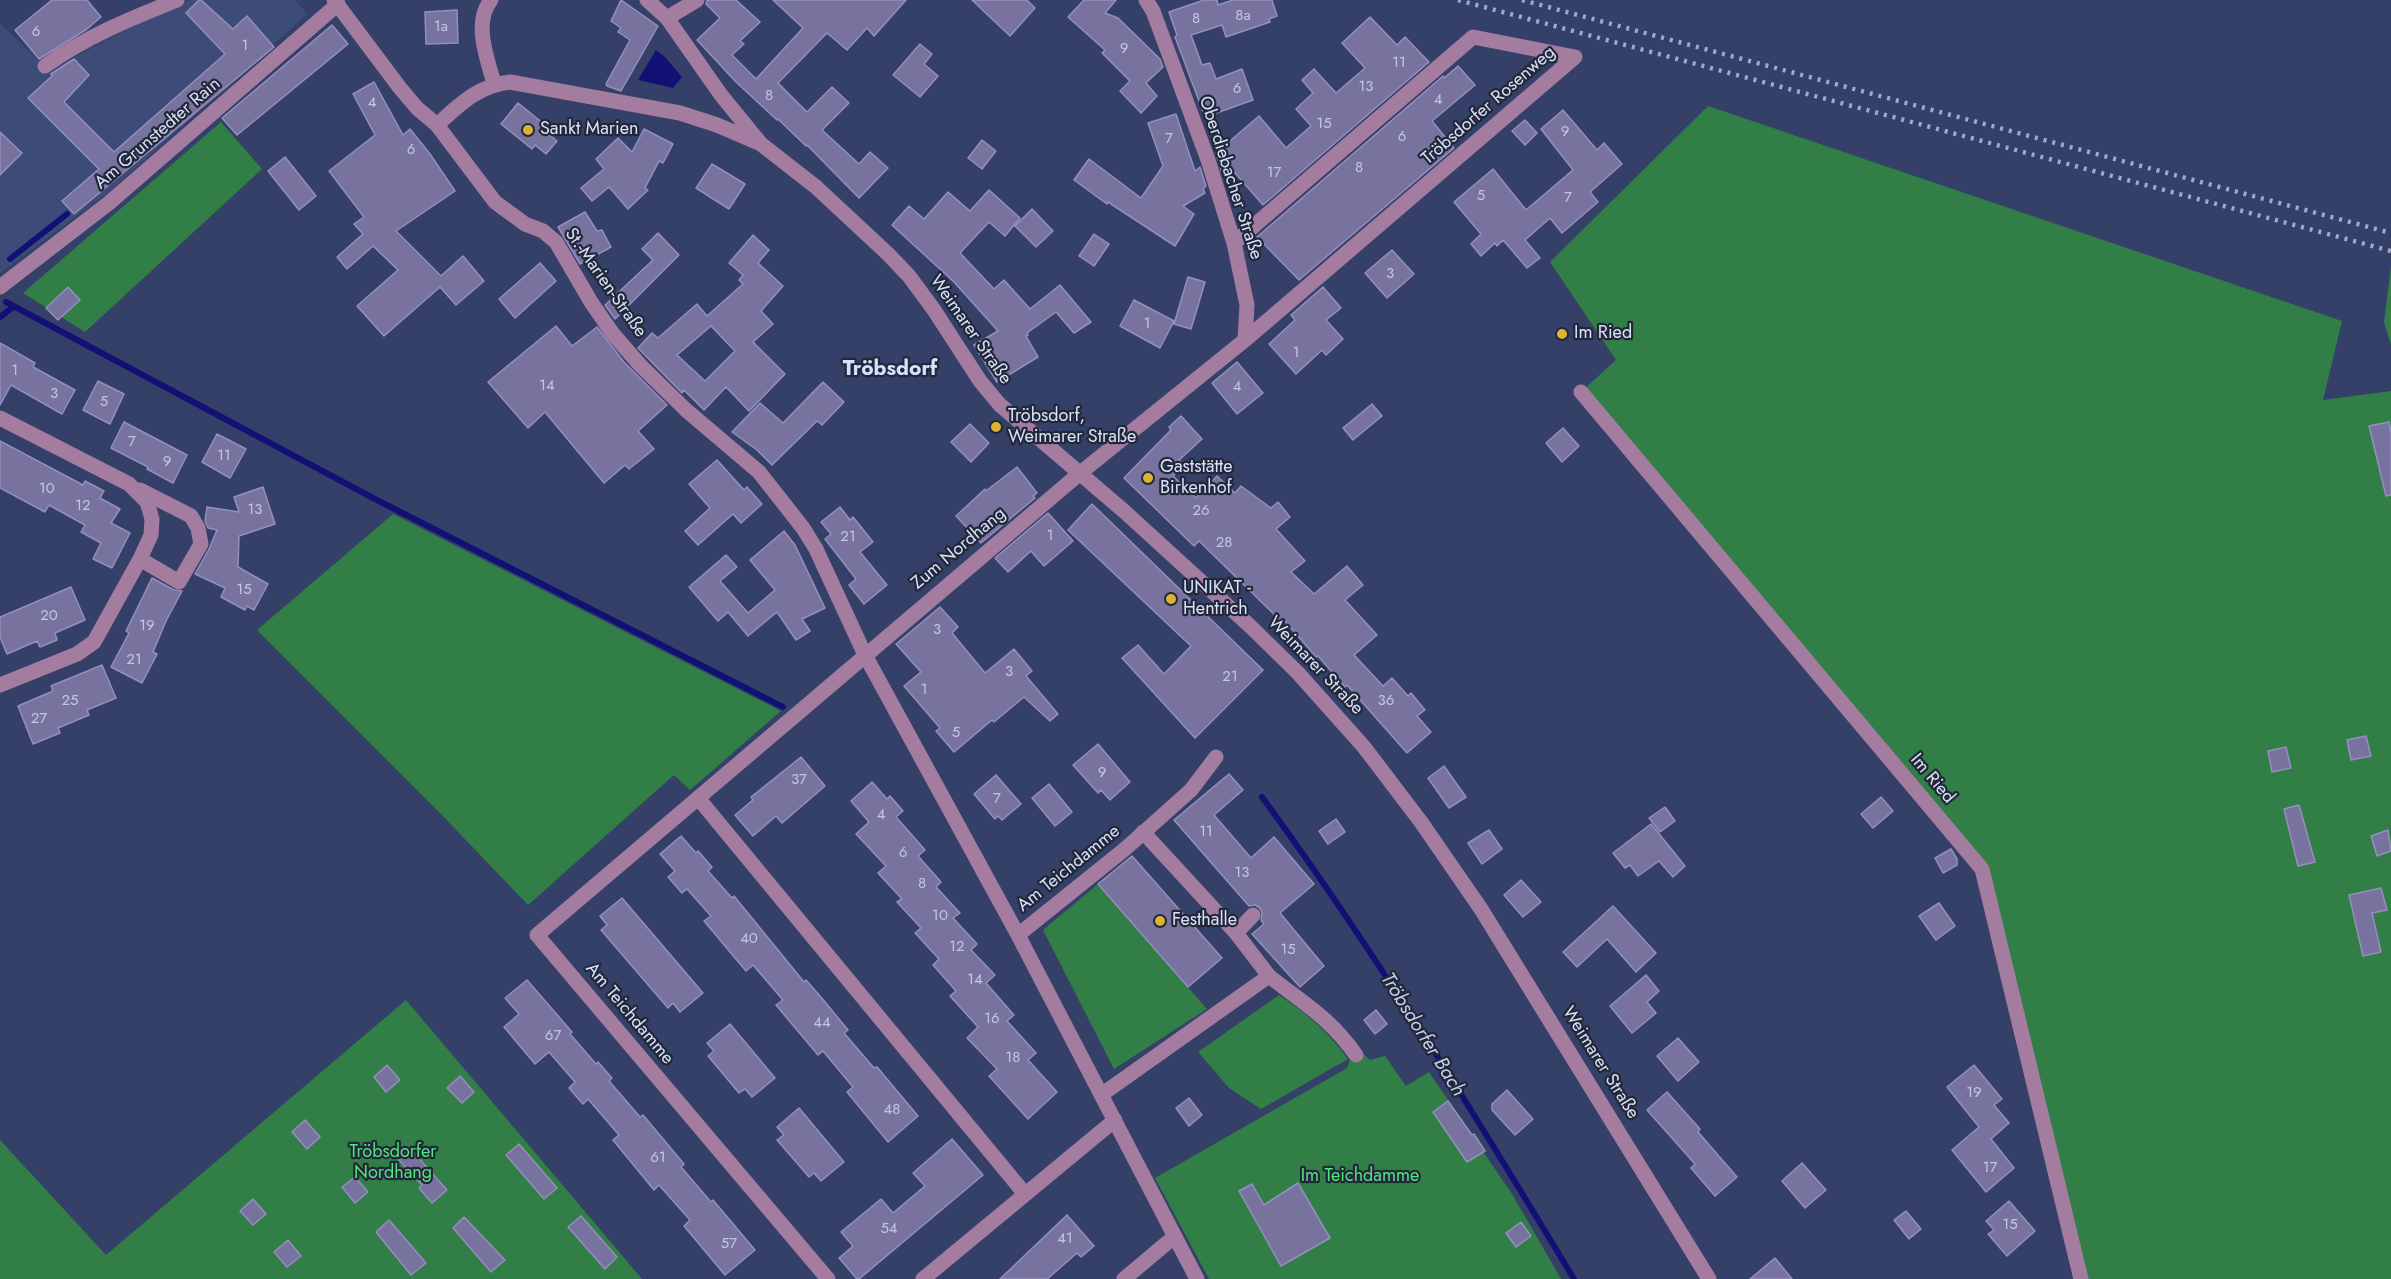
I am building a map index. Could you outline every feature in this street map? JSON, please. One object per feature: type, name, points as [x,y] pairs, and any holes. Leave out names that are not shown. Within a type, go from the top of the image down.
[{"type":"street","points":[[45,66],[74,47],[177,0]]},
{"type":"street","points":[[437,125],[480,89],[494,83],[482,31],[484,15],[491,0]]},
{"type":"street","name":"Weimarer Straße","points":[[647,0],[667,18],[721,95],[761,144],[816,187],[888,254],[915,285],[980,381],[1000,405],[1125,512],[1251,627],[1298,673],[1364,747],[1421,822],[1481,909],[1709,1279]]},
{"type":"street","points":[[667,18],[697,0]]},
{"type":"street","name":"Oberdiebacher Straße","points":[[1146,0],[1153,11],[1208,160],[1234,243],[1246,305],[1245,340]]},
{"type":"street","name":"St.-Marien-Straße","points":[[336,2],[400,88],[417,108],[437,125],[495,202],[525,224],[543,231],[556,242],[591,303],[613,334],[640,365],[686,410],[759,472],[774,489],[816,549],[865,655]]},
{"type":"street","name":"Am Grunstedter Rain","points":[[3,279],[108,203],[336,2]]},
{"type":"street","name":"Tröbsdorfer Rosenweg","points":[[1234,243],[1473,37],[1575,57],[1245,340]]},
{"type":"street","name":"Weimarer Straße","points":[[494,83],[510,82],[680,113],[717,125],[761,144]]},
{"type":"street","points":[[1079,474],[1245,340]]},
{"type":"street","name":"Im Ried","points":[[1581,392],[1982,869],[2080,1279]]},
{"type":"street","points":[[0,418],[191,516],[198,528],[201,544],[179,582],[140,559]]},
{"type":"street","name":"Zum Nordhang","points":[[865,655],[1079,474]]},
{"type":"street","points":[[0,685],[77,654],[94,642],[151,535],[152,519],[147,502],[129,484]]},
{"type":"street","name":"Am Teichdamme","points":[[828,1279],[537,935],[865,655],[1018,935],[1197,1279]]},
{"type":"street","name":"Am Teichdamme","points":[[1018,935],[1191,790],[1216,757]]},
{"type":"street","points":[[698,798],[1026,1194]]},
{"type":"street","name":"Am Teichdamme","points":[[1143,832],[1236,933],[1269,976],[1316,1010],[1340,1033],[1356,1055]]},
{"type":"street","points":[[1236,933],[1253,915]]},
{"type":"street","points":[[1101,1095],[1269,976]]},
{"type":"street","points":[[923,1279],[1115,1120]]},
{"type":"street","points":[[1124,1279],[1174,1237]]},
{"type":"shaded area","points":[[189,0],[295,0],[307,14],[109,192],[0,273],[0,23],[49,71],[110,38]]},
{"type":"shaded area","points":[[656,50],[682,77],[673,88],[638,80]]},
{"type":"green space","points":[[1708,106],[2342,321],[2323,400],[2391,391],[2391,1279],[2085,1279],[1986,868],[1583,390],[1616,360],[1550,262]]},
{"type":"green space","points":[[221,122],[262,169],[85,332],[23,293]]},
{"type":"green space","points":[[2391,266],[2391,345],[2384,322]]},
{"type":"green space","points":[[393,514],[781,711],[690,790],[674,775],[528,905],[440,813],[257,630]]},
{"type":"green space","points":[[1098,884],[1207,1009],[1114,1069],[1043,930]]},
{"type":"green space","points":[[1279,995],[1316,1024],[1348,1059],[1261,1109],[1229,1088],[1198,1052]]},
{"type":"green space","name":"Tröbsdorfer Nordhang","points":[[406,1000],[642,1279],[0,1279],[0,1140],[106,1255]]},
{"type":"green space","name":"Im Teichdamme","points":[[1361,1052],[1370,1060],[1385,1056],[1406,1086],[1429,1072],[1512,1194],[1561,1279],[1209,1279],[1155,1178],[1347,1068],[1350,1059]]},
{"type":"building","points":[[52,0],[87,0],[101,17],[87,29],[39,59],[15,30]]},
{"type":"building","points":[[199,0],[233,29],[247,16],[274,47],[74,214],[62,201],[99,169],[28,98],[52,76],[51,74],[74,59],[89,75],[64,102],[114,152],[225,54],[186,13]]},
{"type":"building","points":[[621,0],[658,26],[621,91],[606,84],[630,40],[618,32],[621,28],[611,21]]},
{"type":"building","points":[[707,0],[736,0],[760,22],[740,41],[744,44],[732,55],[756,79],[803,28],[773,0],[906,0],[874,36],[867,28],[847,50],[827,33],[778,83],[807,112],[832,87],[849,103],[822,130],[859,164],[870,152],[888,168],[859,198],[807,145],[736,82],[697,40],[720,18],[706,4]]},
{"type":"building","points":[[972,0],[1027,0],[1035,8],[1010,36]]},
{"type":"building","points":[[1084,0],[1116,0],[1105,13],[1118,18],[1160,59],[1163,67],[1146,83],[1157,96],[1141,113],[1120,91],[1130,81],[1102,53],[1105,50],[1068,17]]},
{"type":"building","points":[[1204,0],[1217,0],[1218,5],[1233,0],[1272,0],[1277,16],[1269,19],[1270,22],[1226,37],[1222,25],[1191,35],[1202,65],[1210,63],[1216,79],[1242,69],[1253,100],[1205,117],[1175,37],[1177,35],[1169,12]]},
{"type":"building","points":[[457,10],[458,43],[426,44],[425,12]]},
{"type":"building","points":[[1370,17],[1397,45],[1405,37],[1429,62],[1263,205],[1229,166],[1222,173],[1216,153],[1259,116],[1286,148],[1311,126],[1296,109],[1313,93],[1302,80],[1314,69],[1336,93],[1365,68],[1342,43]]},
{"type":"building","points":[[332,25],[348,44],[237,135],[222,118]]},
{"type":"building","points":[[920,44],[932,54],[924,64],[938,76],[920,97],[893,75]]},
{"type":"building","points":[[1458,66],[1475,85],[1432,121],[1454,148],[1299,280],[1257,237],[1443,76],[1444,78]]},
{"type":"building","points":[[374,82],[403,135],[410,129],[455,191],[396,231],[441,276],[463,256],[484,281],[456,305],[440,287],[384,336],[357,306],[398,270],[373,246],[347,269],[337,257],[363,234],[354,224],[364,217],[329,171],[375,135],[353,94]]},
{"type":"building","name":"Sankt Marien","points":[[518,103],[549,128],[546,132],[557,141],[546,154],[535,145],[532,149],[501,124]]},
{"type":"building","points":[[1563,110],[1597,150],[1604,143],[1622,164],[1590,192],[1598,202],[1562,233],[1550,218],[1525,240],[1540,258],[1527,268],[1503,240],[1497,246],[1495,243],[1481,256],[1471,244],[1481,234],[1454,202],[1493,169],[1526,210],[1573,170],[1541,129]]},
{"type":"building","points":[[1176,114],[1195,171],[1200,167],[1206,186],[1203,189],[1205,193],[1183,206],[1194,214],[1175,246],[1108,202],[1107,204],[1074,180],[1089,159],[1141,198],[1163,166],[1148,123]]},
{"type":"building","points":[[1525,120],[1537,133],[1525,145],[1512,131]]},
{"type":"building","points":[[644,129],[673,144],[663,163],[659,161],[645,188],[648,190],[628,209],[609,187],[592,201],[581,188],[604,169],[596,159],[618,138],[632,152]]},
{"type":"building","points":[[0,132],[22,153],[0,175]]},
{"type":"building","points":[[982,140],[996,151],[982,169],[968,158]]},
{"type":"building","points":[[285,157],[316,196],[299,210],[268,171]]},
{"type":"building","points":[[712,164],[745,184],[729,209],[696,188]]},
{"type":"building","points":[[989,190],[1020,218],[1005,236],[989,222],[960,253],[994,289],[1004,280],[1030,309],[1060,285],[1091,322],[1074,333],[1056,312],[1027,333],[1026,336],[1038,357],[997,382],[974,345],[998,331],[954,282],[892,225],[909,206],[924,219],[948,192],[970,211]]},
{"type":"building","points":[[1032,209],[1053,231],[1036,247],[1015,226]]},
{"type":"building","points":[[585,212],[597,231],[602,230],[611,247],[580,264],[558,227]]},
{"type":"building","points":[[658,233],[679,255],[615,319],[605,305],[653,260],[642,249]]},
{"type":"building","points":[[1094,234],[1109,244],[1094,266],[1079,256]]},
{"type":"building","points":[[753,235],[769,250],[758,263],[783,286],[761,311],[773,324],[753,342],[785,374],[749,411],[726,387],[704,410],[684,390],[682,393],[638,348],[652,333],[658,338],[697,304],[707,316],[743,284],[739,280],[743,275],[729,263]],"holes":[[[711,326],[735,351],[705,381],[677,355]]]},
{"type":"building","points":[[1392,250],[1414,274],[1387,298],[1365,273]]},
{"type":"building","points":[[540,263],[556,281],[515,318],[499,299]]},
{"type":"building","points":[[1188,277],[1205,282],[1191,329],[1174,324]]},
{"type":"building","points":[[68,287],[80,300],[58,320],[46,308]]},
{"type":"building","points":[[1323,287],[1341,308],[1326,320],[1343,339],[1326,355],[1322,350],[1296,374],[1269,344],[1295,320],[1291,315]]},
{"type":"building","points":[[1134,300],[1174,321],[1160,348],[1120,326]]},
{"type":"building","points":[[556,326],[572,346],[597,327],[624,362],[667,405],[638,431],[654,449],[629,469],[625,465],[604,483],[545,412],[528,428],[488,382]]},
{"type":"building","points":[[0,343],[35,363],[33,367],[75,390],[62,414],[11,385],[0,405]]},
{"type":"building","points":[[1237,362],[1263,393],[1237,414],[1212,383]]},
{"type":"building","points":[[98,381],[124,394],[110,424],[83,410]]},
{"type":"building","points":[[823,382],[844,402],[822,425],[817,421],[772,465],[757,450],[732,432],[760,403],[783,423]]},
{"type":"building","points":[[1372,404],[1382,416],[1353,440],[1343,428]]},
{"type":"building","points":[[1181,416],[1202,439],[1179,460],[1184,465],[1173,476],[1196,498],[1217,476],[1235,493],[1241,486],[1271,508],[1278,502],[1290,517],[1276,529],[1305,561],[1291,572],[1314,594],[1347,566],[1363,585],[1345,600],[1377,635],[1354,655],[1383,686],[1392,678],[1408,696],[1411,693],[1425,710],[1417,716],[1431,732],[1407,753],[1347,685],[1345,687],[1284,620],[1282,622],[1199,541],[1194,546],[1124,478],[1171,430],[1169,427]]},
{"type":"building","points":[[124,422],[187,455],[173,483],[111,448]]},
{"type":"building","points":[[2389,422],[2391,495],[2386,496],[2369,426]]},
{"type":"building","points":[[970,424],[989,443],[971,462],[951,442]]},
{"type":"building","points":[[1563,428],[1579,446],[1562,462],[1546,443]]},
{"type":"building","points":[[217,434],[246,449],[230,478],[202,462]]},
{"type":"building","points":[[0,441],[83,485],[85,481],[104,491],[100,498],[120,509],[111,523],[130,533],[112,568],[93,559],[101,543],[81,532],[85,525],[49,505],[45,512],[0,488]]},
{"type":"building","points":[[717,460],[744,490],[747,487],[762,504],[741,523],[733,514],[698,545],[685,531],[710,508],[689,484]]},
{"type":"building","points":[[1017,467],[1037,493],[1033,496],[1035,498],[981,543],[956,516],[985,489],[986,491]]},
{"type":"building","points":[[263,487],[275,524],[239,536],[238,567],[268,584],[254,610],[247,606],[245,610],[221,597],[225,588],[195,574],[217,530],[208,528],[205,521],[207,507],[239,512],[234,497]]},
{"type":"building","points":[[1092,504],[1263,670],[1195,738],[1122,658],[1138,645],[1164,674],[1191,646],[1068,530]]},
{"type":"building","points":[[840,507],[850,520],[853,517],[873,542],[860,552],[887,585],[864,604],[849,585],[856,579],[825,539],[831,534],[821,522]]},
{"type":"building","points":[[1048,513],[1073,541],[1044,566],[1031,551],[1008,572],[995,558]]},
{"type":"building","points":[[784,531],[795,545],[825,608],[802,619],[810,631],[796,640],[777,612],[748,636],[728,612],[718,621],[689,587],[726,555],[737,567],[720,581],[748,613],[775,590],[750,560]]},
{"type":"building","points":[[152,578],[174,590],[182,591],[166,621],[153,652],[157,654],[142,683],[111,667],[129,633],[126,631]]},
{"type":"building","points":[[71,587],[85,620],[55,633],[57,640],[40,647],[37,641],[7,654],[0,637],[0,617]]},
{"type":"building","points":[[940,607],[958,627],[952,633],[985,673],[1014,649],[1032,671],[1026,676],[1058,714],[1050,721],[1024,697],[954,752],[936,731],[940,728],[904,686],[921,672],[896,644]]},
{"type":"building","points":[[102,665],[116,698],[87,710],[89,715],[58,728],[60,733],[33,744],[18,706],[53,691],[51,686]]},
{"type":"building","points":[[2366,736],[2371,756],[2351,760],[2347,740]]},
{"type":"building","points":[[1098,744],[1130,782],[1110,800],[1101,790],[1098,793],[1073,765]]},
{"type":"building","points":[[2286,747],[2291,768],[2272,772],[2268,751]]},
{"type":"building","points":[[801,757],[825,786],[782,823],[776,816],[753,836],[735,815],[753,800],[751,797]]},
{"type":"building","points":[[1444,766],[1466,797],[1449,808],[1428,778]]},
{"type":"building","points":[[1229,774],[1243,790],[1214,815],[1251,858],[1274,837],[1314,884],[1280,913],[1324,966],[1300,987],[1252,934],[1264,924],[1261,920],[1260,908],[1255,905],[1249,906],[1174,820]]},
{"type":"building","points":[[996,775],[1021,804],[1002,820],[998,816],[995,819],[974,794]]},
{"type":"building","points":[[872,782],[887,799],[890,796],[903,811],[896,817],[925,850],[918,856],[941,882],[936,887],[960,913],[953,918],[977,944],[971,950],[995,975],[986,983],[1014,1015],[1007,1021],[1036,1053],[1028,1060],[1057,1092],[1028,1119],[989,1076],[997,1069],[967,1038],[978,1027],[950,996],[956,991],[933,965],[939,959],[915,933],[921,928],[897,902],[902,899],[878,873],[886,866],[856,834],[869,822],[851,801]]},
{"type":"building","points":[[1049,784],[1072,812],[1055,826],[1032,798]]},
{"type":"building","points":[[1881,797],[1893,811],[1873,828],[1861,814]]},
{"type":"building","points":[[2299,805],[2315,862],[2298,866],[2284,809]]},
{"type":"building","points":[[1665,807],[1675,821],[1660,832],[1649,818]]},
{"type":"building","points":[[1336,819],[1345,832],[1328,844],[1319,831]]},
{"type":"building","points":[[1651,824],[1685,866],[1673,877],[1659,861],[1638,876],[1630,865],[1625,868],[1613,853]]},
{"type":"building","points":[[1489,830],[1502,849],[1482,864],[1468,843]]},
{"type":"building","points":[[2388,830],[2391,851],[2377,856],[2371,836]]},
{"type":"building","points":[[681,836],[712,867],[708,871],[732,898],[734,896],[804,982],[806,980],[820,996],[848,1030],[844,1033],[874,1068],[877,1067],[918,1116],[888,1142],[847,1092],[853,1087],[823,1051],[818,1055],[776,1005],[783,1000],[753,965],[746,971],[704,921],[711,916],[687,889],[682,893],[668,877],[675,871],[660,854]]},
{"type":"building","points":[[1951,849],[1957,859],[1957,865],[1943,873],[1935,858]]},
{"type":"building","name":"Festhalle","points":[[1132,856],[1222,958],[1188,987],[1098,884]]},
{"type":"building","points":[[1521,880],[1541,902],[1523,917],[1504,895]]},
{"type":"building","points":[[2381,888],[2387,910],[2372,913],[2381,952],[2363,956],[2349,895]]},
{"type":"building","points":[[622,898],[703,993],[680,1012],[673,1003],[668,1008],[601,930],[607,925],[600,916]]},
{"type":"building","points":[[1939,903],[1955,926],[1936,940],[1919,916]]},
{"type":"building","points":[[1613,906],[1656,953],[1636,972],[1607,939],[1577,967],[1563,952]]},
{"type":"building","points":[[1646,975],[1659,991],[1647,1002],[1656,1013],[1632,1033],[1610,1006]]},
{"type":"building","points":[[527,980],[596,1064],[598,1062],[612,1078],[609,1081],[640,1117],[643,1115],[684,1164],[681,1167],[711,1202],[713,1200],[755,1250],[725,1275],[684,1226],[690,1220],[659,1185],[654,1190],[613,1140],[619,1135],[588,1099],[583,1104],[569,1088],[575,1082],[549,1052],[535,1064],[504,1027],[519,1014],[505,998]]},
{"type":"building","points":[[1376,1010],[1387,1024],[1375,1034],[1364,1020]]},
{"type":"building","points":[[730,1024],[775,1078],[752,1097],[745,1089],[739,1093],[708,1056],[714,1051],[707,1043]]},
{"type":"building","points":[[1678,1038],[1699,1062],[1678,1081],[1657,1056]]},
{"type":"building","points":[[387,1065],[400,1080],[386,1092],[374,1077]]},
{"type":"building","points":[[1974,1065],[2002,1099],[1994,1105],[2009,1123],[1991,1139],[2014,1168],[1986,1192],[1952,1150],[1979,1127],[1947,1087]]},
{"type":"building","points":[[460,1076],[474,1092],[462,1103],[447,1088]]},
{"type":"building","points":[[1507,1090],[1533,1119],[1515,1135],[1492,1110],[1492,1104]]},
{"type":"building","points":[[1667,1092],[1700,1129],[1698,1132],[1737,1177],[1715,1196],[1691,1168],[1695,1164],[1647,1110]]},
{"type":"building","points":[[1189,1098],[1202,1115],[1189,1126],[1176,1108]]},
{"type":"building","points":[[1448,1101],[1485,1151],[1467,1162],[1433,1112]]},
{"type":"building","points":[[799,1108],[844,1162],[821,1181],[814,1173],[809,1177],[777,1140],[784,1135],[777,1127]]},
{"type":"building","points":[[305,1120],[320,1137],[307,1149],[292,1132]]},
{"type":"building","points":[[952,1139],[983,1175],[857,1279],[839,1258],[853,1246],[841,1232],[881,1199],[893,1213],[925,1186],[913,1173]]},
{"type":"building","points":[[519,1144],[557,1188],[544,1199],[506,1155]]},
{"type":"building","points":[[409,1147],[447,1190],[432,1203],[419,1188],[422,1185],[397,1158]]},
{"type":"building","points":[[1802,1163],[1826,1190],[1805,1208],[1782,1181]]},
{"type":"building","points":[[355,1177],[368,1192],[355,1203],[342,1187]]},
{"type":"building","points":[[1298,1183],[1330,1238],[1281,1266],[1239,1191],[1252,1184],[1264,1205]]},
{"type":"building","points":[[253,1199],[266,1214],[253,1225],[240,1211]]},
{"type":"building","points":[[2009,1201],[2035,1231],[2007,1256],[1988,1234],[1994,1230],[1986,1221]]},
{"type":"building","points":[[1906,1211],[1921,1229],[1909,1239],[1894,1220]]},
{"type":"building","points":[[1067,1215],[1094,1246],[1081,1257],[1077,1253],[1047,1279],[1000,1279]]},
{"type":"building","points":[[581,1216],[617,1257],[605,1269],[568,1227]]},
{"type":"building","points":[[464,1217],[505,1260],[491,1272],[453,1228]]},
{"type":"building","points":[[389,1220],[426,1263],[411,1275],[376,1232]]},
{"type":"building","points":[[1521,1222],[1531,1236],[1516,1247],[1506,1233]]},
{"type":"building","points":[[288,1240],[301,1256],[287,1267],[274,1252]]},
{"type":"building","points":[[1775,1258],[1792,1279],[1750,1279]]},
{"type":"waterway","points":[[10,259],[67,214]]},
{"type":"waterway","points":[[6,302],[373,498],[783,707]]},
{"type":"waterway","points":[[0,317],[13,307]]},
{"type":"waterway","name":"Tröbsdorfer Bach","points":[[1262,797],[1384,974],[1462,1095],[1574,1279]]},
{"type":"railway","points":[[1458,0],[2391,251]]},
{"type":"railway","points":[[1522,0],[2391,233]]},
{"type":"place","name":"Sankt Marien","points":[[528,130]]},
{"type":"place","name":"Im Ried","points":[[1562,334]]},
{"type":"place","name":"Tröbsdorf, Weimarer Straße","points":[[996,427]]},
{"type":"place","name":"Gaststätte Birkenhof","points":[[1148,478]]},
{"type":"place","name":"UNIKAT - Hentrich","points":[[1171,599]]},
{"type":"place","name":"Festhalle","points":[[1160,921]]},
{"type":"district","name":"Tröbsdorf","points":[[890,370]]}]
